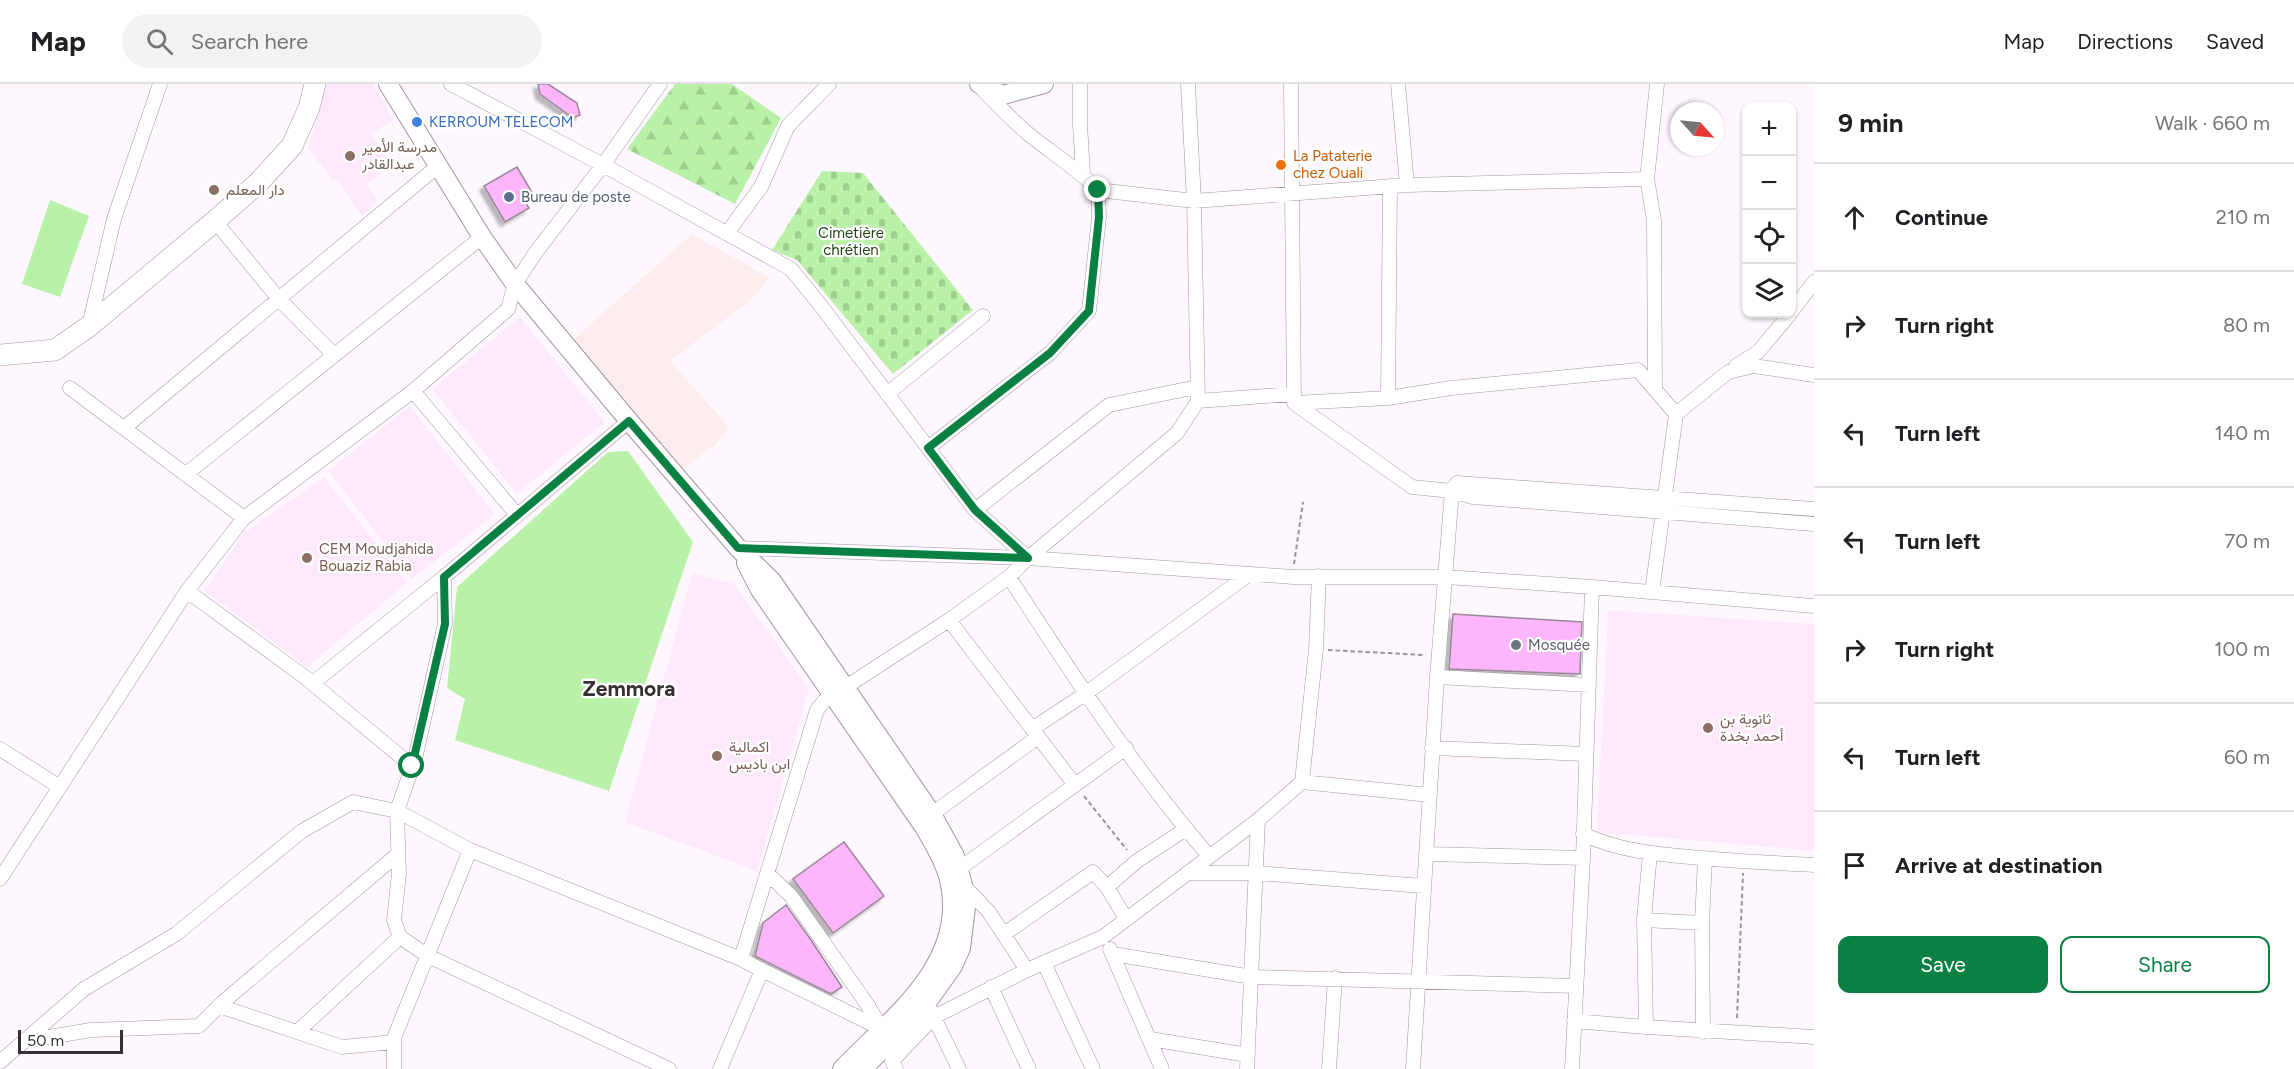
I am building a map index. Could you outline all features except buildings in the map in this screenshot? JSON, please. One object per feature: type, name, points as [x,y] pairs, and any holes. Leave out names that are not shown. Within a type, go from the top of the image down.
[{"type":"main road","points":[[0,355],[48,350],[88,327],[215,221],[258,183],[292,146],[309,108],[315,84]]},
{"type":"main road","points":[[388,84],[482,237],[515,284],[738,548],[760,590],[841,692],[932,814],[945,836],[961,877],[966,907],[962,948],[931,1009],[863,1069]]},
{"type":"main road","points":[[978,84],[1003,95],[1044,84]]},
{"type":"main road","points":[[841,692],[942,859],[951,889],[952,920],[946,946],[934,971],[842,1069]]},
{"type":"street","points":[[88,327],[114,219],[160,84]]},
{"type":"street","points":[[451,84],[791,269],[975,510],[1028,558]]},
{"type":"street","points":[[0,879],[187,591],[244,518],[413,391],[508,309],[515,284],[536,252],[603,165],[660,84]]},
{"type":"street","points":[[727,233],[761,187],[788,126],[829,84]]},
{"type":"street","points":[[978,84],[1025,130],[1083,174],[1098,190],[1194,201],[1407,185],[1647,179]]},
{"type":"street","points":[[1080,84],[1083,174]]},
{"type":"street","points":[[741,959],[817,710],[824,701],[949,620],[1008,577],[1177,433],[1197,394],[1194,201],[1188,84]]},
{"type":"street","points":[[1291,84],[1294,399]]},
{"type":"street","points":[[1398,84],[1407,185]]},
{"type":"street","points":[[1655,389],[1654,220],[1647,179],[1657,84]]},
{"type":"street","points":[[124,428],[438,166]]},
{"type":"street","points":[[1388,398],[1390,186]]},
{"type":"street","points":[[928,448],[1050,353],[1089,311],[1099,217],[1098,190]]},
{"type":"street","points":[[215,221],[278,298],[334,355]]},
{"type":"street","points":[[186,474],[482,237]]},
{"type":"street","points":[[1796,305],[1814,282]]},
{"type":"street","points":[[887,394],[982,316]]},
{"type":"street","points":[[1652,592],[1676,414],[1728,372],[1758,352],[1786,318]]},
{"type":"street","points":[[1728,372],[1754,366],[1814,375]]},
{"type":"street","points":[[975,510],[1108,405],[1197,394],[1294,399],[1388,398],[1451,388],[1638,370],[1676,414]]},
{"type":"street","points":[[70,388],[244,518]]},
{"type":"street","points":[[413,391],[517,514]]},
{"type":"street","points":[[1294,399],[1412,488],[1452,491]]},
{"type":"street","points":[[187,591],[313,683],[444,577],[629,421]]},
{"type":"street","points":[[1413,1069],[1437,677],[1452,491],[1457,483],[1814,524]]},
{"type":"street","points":[[1664,505],[1814,509]]},
{"type":"street","points":[[738,548],[1028,558],[1293,577],[1446,577],[1814,606]]},
{"type":"street","points":[[932,814],[1085,694],[1248,575]]},
{"type":"street","points":[[896,1069],[892,1060],[931,1009],[991,987],[1103,937],[1258,820],[1302,782],[1316,649],[1319,576]]},
{"type":"street","points":[[444,577],[445,624],[412,766],[397,811],[399,874],[394,920],[400,937],[428,956],[669,1069]]},
{"type":"street","points":[[1008,577],[1085,694],[1186,829],[1209,855]]},
{"type":"street","points":[[1572,1069],[1583,858],[1592,587]]},
{"type":"street","points":[[949,620],[1075,785]]},
{"type":"street","points":[[1437,677],[1589,685]]},
{"type":"street","points":[[307,679],[412,766]]},
{"type":"street","points":[[1028,970],[961,877],[1075,785],[1126,748]]},
{"type":"street","points":[[1432,748],[1586,754]]},
{"type":"street","points":[[0,749],[60,787]]},
{"type":"street","points":[[1302,782],[1430,795]]},
{"type":"street","points":[[0,1062],[84,989],[176,934],[302,831],[353,802],[397,811],[470,850],[741,959],[882,1029]]},
{"type":"street","points":[[1150,1039],[1247,1062],[1258,820]]},
{"type":"street","points":[[1107,887],[1137,861],[1186,829]]},
{"type":"street","points":[[1583,834],[1598,841],[1650,853],[1814,865]]},
{"type":"street","points":[[394,1069],[394,1042],[470,850]]},
{"type":"street","points":[[1646,1027],[1644,920],[1650,853]]},
{"type":"street","points":[[25,1041],[91,1030],[199,1026],[219,1006],[398,854]]},
{"type":"street","points":[[1427,854],[1583,858]]},
{"type":"street","points":[[1703,1032],[1702,923],[1705,858]]},
{"type":"street","points":[[1004,934],[1093,872],[1107,887],[1126,919]]},
{"type":"street","points":[[767,873],[791,896],[882,1029]]},
{"type":"street","points":[[1187,873],[1256,873],[1423,886]]},
{"type":"street","points":[[1644,920],[1702,923]]},
{"type":"street","points":[[297,1032],[400,937]]},
{"type":"street","points":[[1103,937],[1113,954],[1162,1069]]},
{"type":"street","points":[[1113,954],[1252,977],[1576,986]]},
{"type":"street","points":[[1044,963],[1093,1069]]},
{"type":"street","points":[[720,1069],[762,970]]},
{"type":"street","points":[[1329,1069],[1335,978]]},
{"type":"street","points":[[991,987],[1029,1069]]},
{"type":"street","points":[[219,1006],[342,1047],[394,1042]]},
{"type":"street","points":[[931,1009],[959,1069]]},
{"type":"street","points":[[1574,1021],[1703,1032],[1814,1037]]},
{"type":"path","points":[[1293,577],[1303,502]]},
{"type":"path","points":[[1316,649],[1439,656]]},
{"type":"path","points":[[1075,785],[1137,861]]},
{"type":"path","points":[[1737,1033],[1743,861]]},
{"type":"shaded area","name":"مدرسة الأمير عبدالقادر","points":[[327,84],[373,84],[394,120],[370,134],[392,163],[367,185],[378,200],[362,216],[337,179],[333,181],[308,148]]},
{"type":"shaded area","points":[[692,234],[770,278],[751,300],[670,361],[729,427],[716,444],[678,472],[566,346]]},
{"type":"shaded area","points":[[520,317],[605,422],[517,494],[432,389]]},
{"type":"shaded area","points":[[410,406],[495,514],[412,579],[328,471]]},
{"type":"shaded area","name":"CEM Moudjahida Bouaziz Rabia","points":[[324,477],[407,583],[307,667],[205,591],[243,534]]},
{"type":"shaded area","name":"اكمالية ابن باديس","points":[[692,573],[734,584],[809,689],[757,871],[625,822]]},
{"type":"shaded area","name":"ثانوية بن أحمد بخدة","points":[[1608,610],[1814,624],[1814,851],[1597,832]]},
{"type":"green space","points":[[675,84],[732,84],[781,118],[735,204],[627,149]]},
{"type":"green space","name":"Cimetière chrétien","points":[[822,171],[863,173],[973,310],[893,374],[797,260],[772,250]]},
{"type":"green space","points":[[50,200],[89,216],[60,297],[22,284]]},
{"type":"green space","points":[[628,451],[693,542],[609,791],[455,740],[465,699],[447,688],[457,587],[608,452]]},
{"type":"place","name":"KERROUM TELECOM","points":[[417,122]]},
{"type":"place","name":"مدرسة الأمير عبدالقادر","points":[[350,156]]},
{"type":"place","name":"La Pataterie chez Ouali","points":[[1281,165]]},
{"type":"place","name":"دار المعلم","points":[[214,190]]},
{"type":"place","name":"Bureau de poste","points":[[509,197]]},
{"type":"place","name":"CEM Moudjahida Bouaziz Rabia","points":[[307,558]]},
{"type":"place","name":"Mosquée","points":[[1516,645]]},
{"type":"place","name":"ثانوية بن أحمد بخدة","points":[[1708,728]]},
{"type":"place","name":"اكمالية ابن باديس","points":[[717,756]]},
{"type":"district","name":"Zemmora","points":[[629,689]]},
{"type":"route","points":[[412,766],[445,624],[444,577],[446,573],[629,421],[738,548],[1028,558],[975,510],[928,448],[1050,353],[1089,311],[1099,217],[1098,190]]}]
